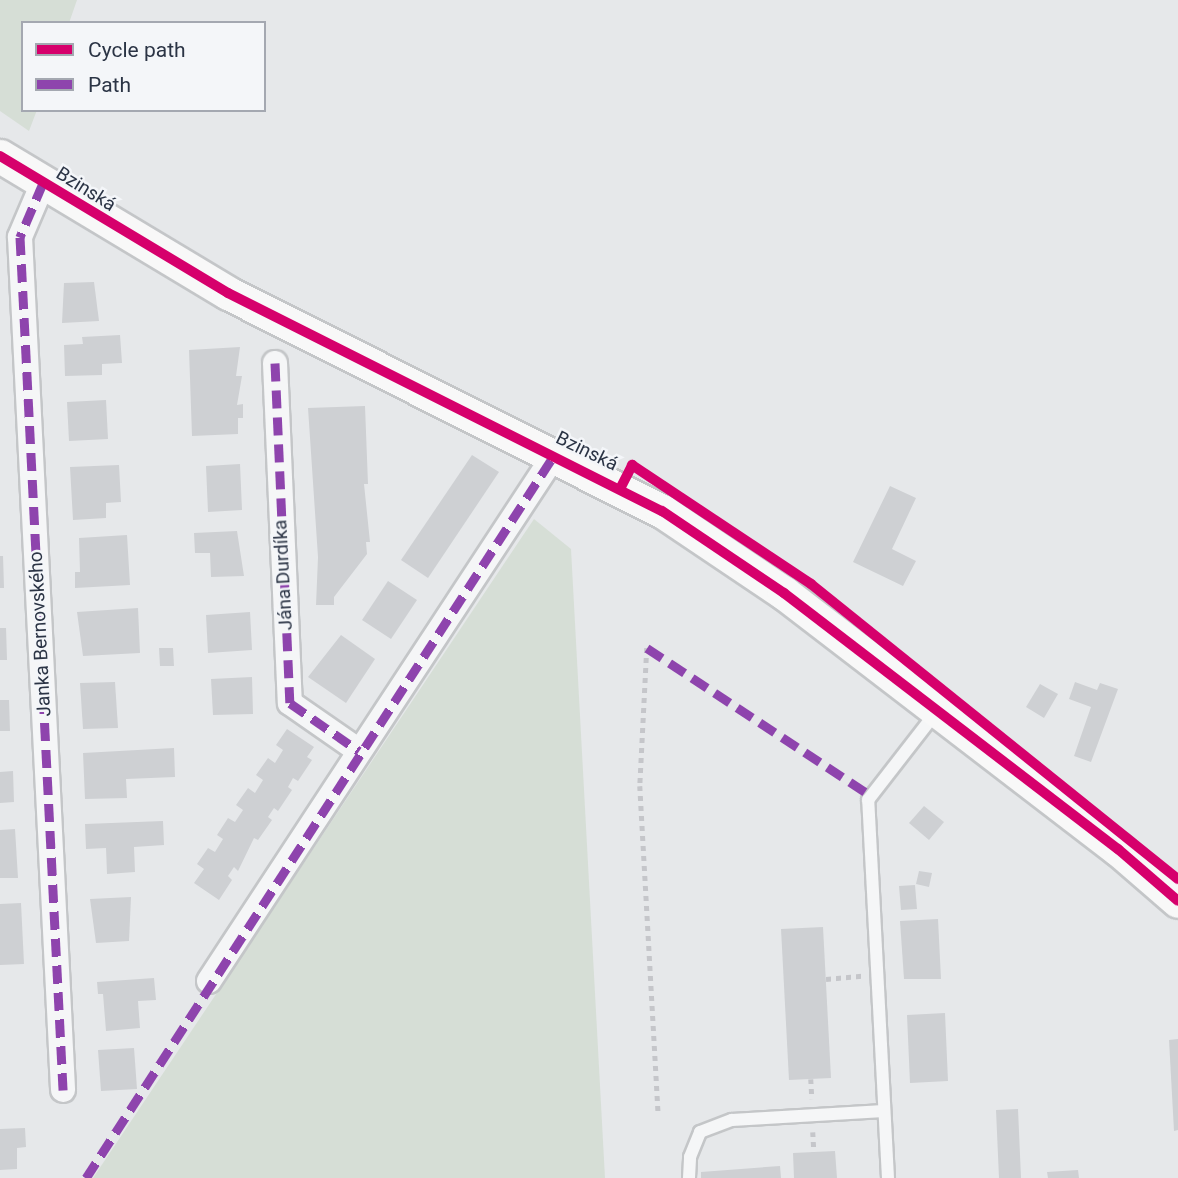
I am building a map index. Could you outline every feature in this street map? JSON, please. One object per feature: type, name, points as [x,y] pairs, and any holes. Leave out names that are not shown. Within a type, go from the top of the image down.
[{"type":"street","name":"Bzinská","points":[[0,156],[228,293],[555,454],[662,511],[784,593],[1118,849],[1178,901]]},
{"type":"street","name":"Janka Bernovského","points":[[43,183],[20,237],[64,1090]]},
{"type":"street","name":"Jána Durdíka","points":[[275,363],[290,703],[359,751]]},
{"type":"street","points":[[209,981],[555,454]]},
{"type":"lane","points":[[888,1178],[868,800],[937,711]]},
{"type":"lane","points":[[689,1178],[690,1157],[700,1132],[732,1120],[884,1111]]},
{"type":"path","points":[[647,648],[640,786],[658,1114]]},
{"type":"path","points":[[826,979],[877,974]]},
{"type":"shaded area","points":[[0,0],[77,0],[70,21],[21,21],[21,112],[36,112],[29,131],[0,111]]},
{"type":"shaded area","points":[[534,519],[571,549],[605,1178],[93,1178]]},
{"type":"building","points":[[94,282],[99,321],[62,323],[64,283]]},
{"type":"building","points":[[120,335],[122,363],[102,364],[102,375],[65,376],[64,345],[83,344],[82,337]]},
{"type":"building","points":[[240,347],[236,376],[242,376],[237,405],[243,404],[243,418],[238,418],[238,434],[192,436],[189,350]]},
{"type":"building","points":[[106,400],[108,439],[69,441],[67,402]]},
{"type":"building","points":[[365,406],[368,484],[364,484],[370,542],[366,542],[367,554],[334,597],[334,605],[316,605],[318,557],[308,408]]},
{"type":"building","points":[[472,455],[499,472],[428,578],[401,560]]},
{"type":"building","points":[[240,464],[242,510],[208,512],[206,466]]},
{"type":"building","points":[[119,465],[121,502],[106,503],[106,518],[73,520],[70,467]]},
{"type":"building","points":[[890,486],[916,498],[892,549],[916,561],[903,586],[853,562]]},
{"type":"building","points":[[237,531],[244,576],[211,577],[210,553],[195,553],[194,533]]},
{"type":"building","points":[[127,535],[130,585],[75,588],[75,572],[80,572],[79,538]]},
{"type":"building","points":[[0,556],[3,556],[4,588],[0,588]]},
{"type":"building","points":[[388,581],[417,600],[391,639],[362,620]]},
{"type":"building","points":[[138,608],[140,653],[83,656],[77,612]]},
{"type":"building","points":[[250,612],[252,650],[208,653],[206,615]]},
{"type":"building","points":[[0,628],[6,628],[7,660],[0,660]]},
{"type":"building","points":[[341,635],[375,659],[346,703],[308,677]]},
{"type":"building","points":[[159,648],[173,648],[174,666],[160,666]]},
{"type":"building","points":[[252,677],[253,714],[213,715],[211,679]]},
{"type":"building","points":[[115,682],[118,728],[83,729],[80,683]]},
{"type":"building","points":[[1075,682],[1097,690],[1100,683],[1118,689],[1091,762],[1074,756],[1091,707],[1069,699]]},
{"type":"building","points":[[1040,684],[1058,694],[1044,718],[1026,707]]},
{"type":"building","points":[[0,700],[9,700],[10,731],[0,731]]},
{"type":"building","points":[[287,729],[314,747],[307,757],[312,760],[298,781],[293,778],[288,787],[292,790],[278,811],[274,808],[268,817],[272,820],[258,840],[254,838],[238,871],[234,867],[228,876],[232,880],[219,900],[194,883],[204,869],[197,864],[208,848],[215,852],[223,839],[217,835],[228,818],[235,822],[243,810],[236,805],[248,788],[255,793],[263,780],[256,775],[268,758],[275,763],[283,750],[276,745]]},
{"type":"building","points":[[174,748],[175,777],[126,779],[127,798],[85,799],[83,753]]},
{"type":"building","points":[[13,771],[14,802],[0,803],[0,772]]},
{"type":"building","points":[[924,806],[944,822],[929,840],[909,823]]},
{"type":"building","points":[[163,821],[164,845],[134,847],[135,872],[107,874],[106,848],[86,849],[85,824]]},
{"type":"building","points":[[15,829],[18,878],[0,878],[0,830]]},
{"type":"building","points":[[919,871],[932,873],[929,887],[916,884]]},
{"type":"building","points":[[915,885],[917,909],[901,910],[899,886]]},
{"type":"building","points":[[131,897],[129,941],[96,943],[90,899]]},
{"type":"building","points":[[21,903],[24,964],[0,965],[0,904]]},
{"type":"building","points":[[938,919],[941,979],[904,979],[900,921]]},
{"type":"building","points":[[823,927],[831,1078],[789,1080],[781,929]]},
{"type":"building","points":[[154,978],[156,1000],[138,1001],[140,1028],[106,1031],[103,994],[98,994],[97,982]]},
{"type":"building","points":[[945,1013],[948,1081],[910,1083],[907,1015]]},
{"type":"building","points":[[1178,1039],[1178,1130],[1174,1131],[1169,1040]]},
{"type":"building","points":[[134,1048],[137,1089],[101,1091],[98,1050]]},
{"type":"building","points":[[1018,1109],[1021,1178],[999,1178],[996,1110]]},
{"type":"building","points":[[25,1128],[26,1147],[17,1148],[17,1169],[0,1170],[0,1129]]},
{"type":"building","points":[[835,1151],[837,1178],[794,1178],[793,1153]]},
{"type":"building","points":[[780,1166],[781,1178],[701,1178],[701,1172]]},
{"type":"building","points":[[1078,1170],[1079,1178],[1048,1178],[1047,1172]]},
{"type":"marked path","points":[[43,183],[20,237],[63,1090]]},
{"type":"marked path","points":[[275,363],[290,703],[359,751]]},
{"type":"marked path","points":[[86,1178],[555,454]]},
{"type":"marked path","points":[[647,648],[870,795]]},
{"type":"cycle path","points":[[0,156],[228,293],[662,511],[784,593],[1118,849],[1178,901]]},
{"type":"cycle path","points":[[621,487],[632,465],[811,584],[1178,879]]}]
